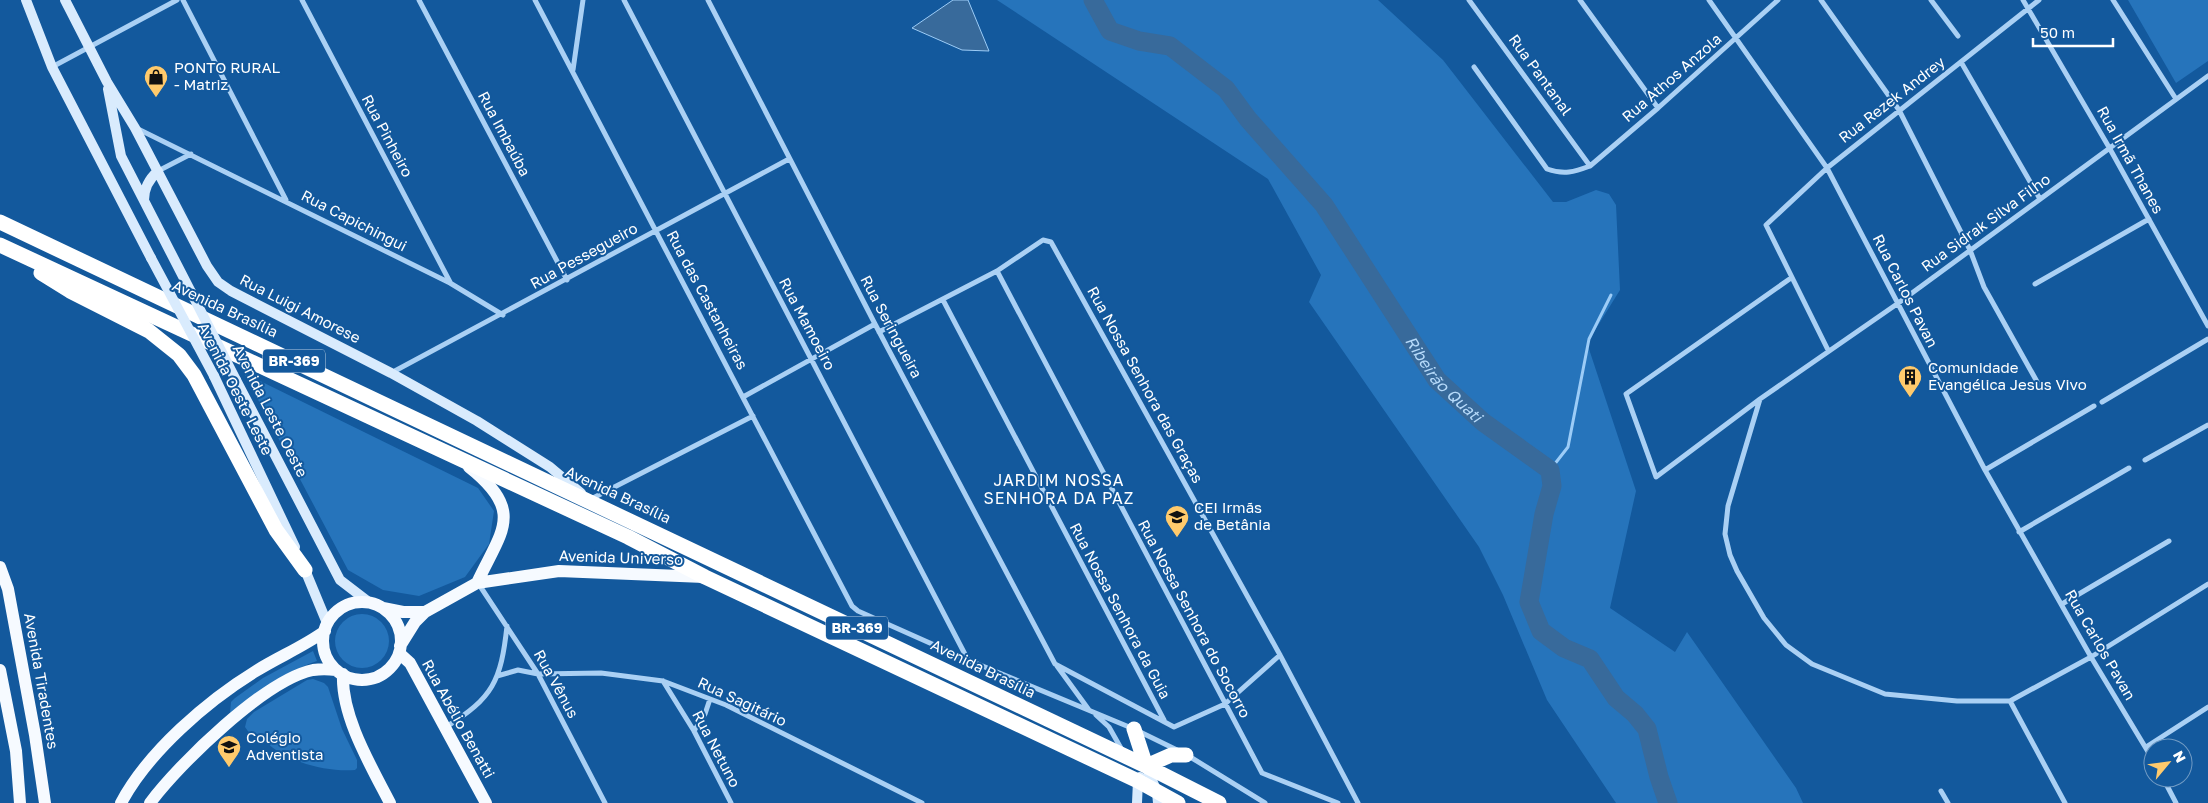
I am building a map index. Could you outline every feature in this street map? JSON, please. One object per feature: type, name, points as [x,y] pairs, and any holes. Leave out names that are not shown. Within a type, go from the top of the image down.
[{"type":"highway","name":"Avenida Brasília","points":[[0,222],[589,500],[1128,761],[1158,797],[1178,803]]},
{"type":"highway","name":"Avenida Brasília","points":[[0,246],[628,537],[705,577],[1139,773],[1219,803]]},
{"type":"highway","points":[[0,246],[70,291],[149,332],[168,344],[179,354],[194,375],[276,530],[305,570]]},
{"type":"highway","points":[[1134,729],[1139,773],[1171,755],[1186,755]]},
{"type":"main road","points":[[460,460],[483,478],[504,510],[499,542],[477,583]]},
{"type":"main road","name":"Avenida Tiradentes","points":[[0,567],[8,589],[35,735],[45,803]]},
{"type":"main road","name":"Avenida Universo","points":[[399,649],[410,630],[425,612],[477,583],[559,571],[705,577]]},
{"type":"main road","points":[[0,574],[8,589]]},
{"type":"main road","points":[[387,802],[351,719],[339,672],[328,660],[323,648],[326,627],[335,613],[345,606],[358,602],[403,612],[425,612]]},
{"type":"main road","points":[[150,803],[166,782],[214,736],[260,698],[304,673],[322,669],[339,672],[359,680],[372,679],[388,669],[399,649],[398,627],[392,616],[376,605]]},
{"type":"main road","points":[[121,803],[126,793],[161,749],[194,715],[228,689],[326,627]]},
{"type":"main road","name":"Rua Abélio Benatti","points":[[399,649],[410,664],[446,727],[486,803]]},
{"type":"main road","points":[[0,670],[16,751],[20,803]]},
{"type":"street","points":[[26,0],[52,67],[177,0]]},
{"type":"street","name":"Rua Luigi Amorese","points":[[65,0],[107,82],[135,128],[207,266],[218,282],[244,299],[392,373],[478,421],[550,467],[589,500]]},
{"type":"street","points":[[183,0],[286,201]]},
{"type":"street","name":"Rua Pinheiro","points":[[302,0],[450,283]]},
{"type":"street","name":"Rua Imbaúba","points":[[419,0],[567,280]]},
{"type":"street","name":"Rua das Castanheiras","points":[[535,0],[848,599],[858,611]]},
{"type":"street","points":[[573,70],[583,0]]},
{"type":"street","name":"Rua Mamoeiro","points":[[624,0],[968,660]]},
{"type":"street","name":"Rua Seringueira","points":[[708,0],[879,332],[1055,664],[1090,710]]},
{"type":"street","name":"Rua Pantanal","points":[[1469,0],[1590,166]]},
{"type":"street","points":[[1580,0],[1658,108]]},
{"type":"street","name":"Rua Carlos Pavan","points":[[1709,0],[1827,168],[1897,304],[2019,532],[2091,657],[2143,742]]},
{"type":"street","name":"Rua Athos Anzola","points":[[1474,68],[1547,168],[1560,174],[1580,170],[1590,166],[1658,108],[1778,0]]},
{"type":"street","points":[[1821,0],[1899,110],[1970,250],[1984,287],[2040,388]]},
{"type":"street","points":[[1931,0],[1958,36]]},
{"type":"street","name":"Rua Irmã Thanes","points":[[2023,0],[2110,149],[2208,326]]},
{"type":"street","name":"Rua Rezek Andrey","points":[[1791,278],[1766,225],[1827,168],[2039,0]]},
{"type":"street","points":[[2113,0],[2176,98]]},
{"type":"street","points":[[1961,62],[2040,199]]},
{"type":"street","name":"Avenida Oeste Leste","points":[[52,67],[214,376],[305,570],[326,627]]},
{"type":"street","name":"Rua Sidrak Silva Filho","points":[[1791,278],[1626,394],[1656,477],[1760,399],[1828,350],[1897,304],[2208,76]]},
{"type":"street","name":"Avenida Leste Oeste","points":[[107,82],[120,156],[340,580],[376,605]]},
{"type":"street","name":"Rua Capichingui","points":[[135,128],[450,283],[503,315]]},
{"type":"street","points":[[147,208],[143,199],[150,178],[158,171],[191,154]]},
{"type":"street","name":"Rua Pessegueiro","points":[[392,373],[503,315],[789,159]]},
{"type":"street","points":[[2035,284],[2149,219]]},
{"type":"street","name":"Rua Nossa Senhora das Graças","points":[[996,271],[1043,240],[1052,242],[1280,655],[1358,803]]},
{"type":"street","points":[[879,332],[996,271]]},
{"type":"street","name":"Rua Nossa Senhora do Socorro","points":[[996,271],[1262,773],[1338,803]]},
{"type":"street","points":[[1791,278],[1828,350]]},
{"type":"street","name":"Rua Nossa Senhora da Guia","points":[[943,300],[1164,720]]},
{"type":"street","points":[[743,397],[875,324]]},
{"type":"street","points":[[2102,402],[2208,339]]},
{"type":"street","points":[[1760,399],[1728,506],[1725,534],[1730,555],[1737,571],[1764,618],[1786,645],[1812,664],[1885,694],[1957,701],[2010,701],[2091,657],[2208,584]]},
{"type":"street","points":[[1985,470],[2094,406]]},
{"type":"street","points":[[589,500],[753,416]]},
{"type":"street","points":[[2145,460],[2208,425]]},
{"type":"street","points":[[2019,532],[2129,468]]},
{"type":"street","points":[[2062,604],[2169,541]]},
{"type":"street","name":"Rua Vênus","points":[[477,583],[507,625],[538,674],[605,803]]},
{"type":"street","name":"Avenida Brasília","points":[[858,611],[968,660],[1134,729],[1186,755],[1266,803]]},
{"type":"street","points":[[446,727],[471,712],[490,691],[497,676],[507,625]]},
{"type":"street","points":[[1055,664],[1164,720],[1174,727],[1225,704],[1280,655]]},
{"type":"street","name":"Rua Sagitário","points":[[497,676],[518,670],[538,674],[601,673],[663,681],[710,699],[921,803]]},
{"type":"street","name":"Rua Netuno","points":[[663,681],[694,731],[731,803]]},
{"type":"street","points":[[694,731],[705,714],[710,699]]},
{"type":"street","points":[[2010,701],[2065,803]]},
{"type":"street","points":[[2160,738],[2208,707]]},
{"type":"street","points":[[1090,710],[1109,727],[1128,761]]},
{"type":"street","points":[[1137,803],[1139,773]]},
{"type":"street","points":[[2168,788],[2176,803]]},
{"type":"street","points":[[1941,791],[1948,803]]},
{"type":"shaded area","points":[[953,0],[968,0],[989,51],[962,50],[912,28]]},
{"type":"shaded area","points":[[997,0],[1378,0],[1443,60],[1553,202],[1566,202],[1596,190],[1609,194],[1616,205],[1620,290],[1587,343],[1636,491],[1610,608],[1675,652],[1687,632],[1796,788],[1803,803],[1616,803],[1547,700],[1503,595],[1479,547],[1309,302],[1321,275],[1268,179]]},
{"type":"shaded area","points":[[2128,0],[2208,0],[2208,61],[2176,83]]},
{"type":"shaded area","points":[[244,373],[478,488],[494,511],[489,544],[465,577],[419,596],[383,590],[348,570]]},
{"type":"shaded area","points":[[357,614],[367,614],[377,618],[385,626],[389,641],[385,656],[377,664],[367,668],[357,668],[347,664],[339,656],[335,646],[335,636],[339,626],[347,618]]},
{"type":"shaded area","points":[[313,651],[317,661],[271,683],[230,713],[231,702],[235,698],[263,678]]},
{"type":"shaded area","points":[[313,679],[324,683],[328,687],[342,729],[357,760],[357,768],[355,770],[335,770],[303,763],[284,755],[261,737],[250,734],[245,727],[247,719],[254,712],[307,680]]},
{"type":"waterway","name":"Ribeirão Quati","points":[[1093,0],[1110,31],[1139,41],[1170,46],[1226,89],[1248,119],[1324,205],[1437,380],[1483,422],[1550,470],[1552,486],[1544,514],[1529,602],[1541,631],[1564,648],[1590,659],[1616,698],[1635,714],[1647,729],[1659,777],[1668,803]]},
{"type":"waterway","points":[[1550,470],[1568,447],[1589,339],[1611,295]]},
{"type":"place","name":"PONTO RURAL - Matriz","points":[[156,98]]},
{"type":"place","name":"Comunidade Evangélica Jesus Vivo","points":[[1910,398]]},
{"type":"place","name":"CEI Irmãs de Betânia","points":[[1177,538]]},
{"type":"place","name":"Colégio Adventista","points":[[229,768]]},
{"type":"district","name":"JARDIM NOSSA SENHORA DA PAZ","points":[[1059,489]]}]
